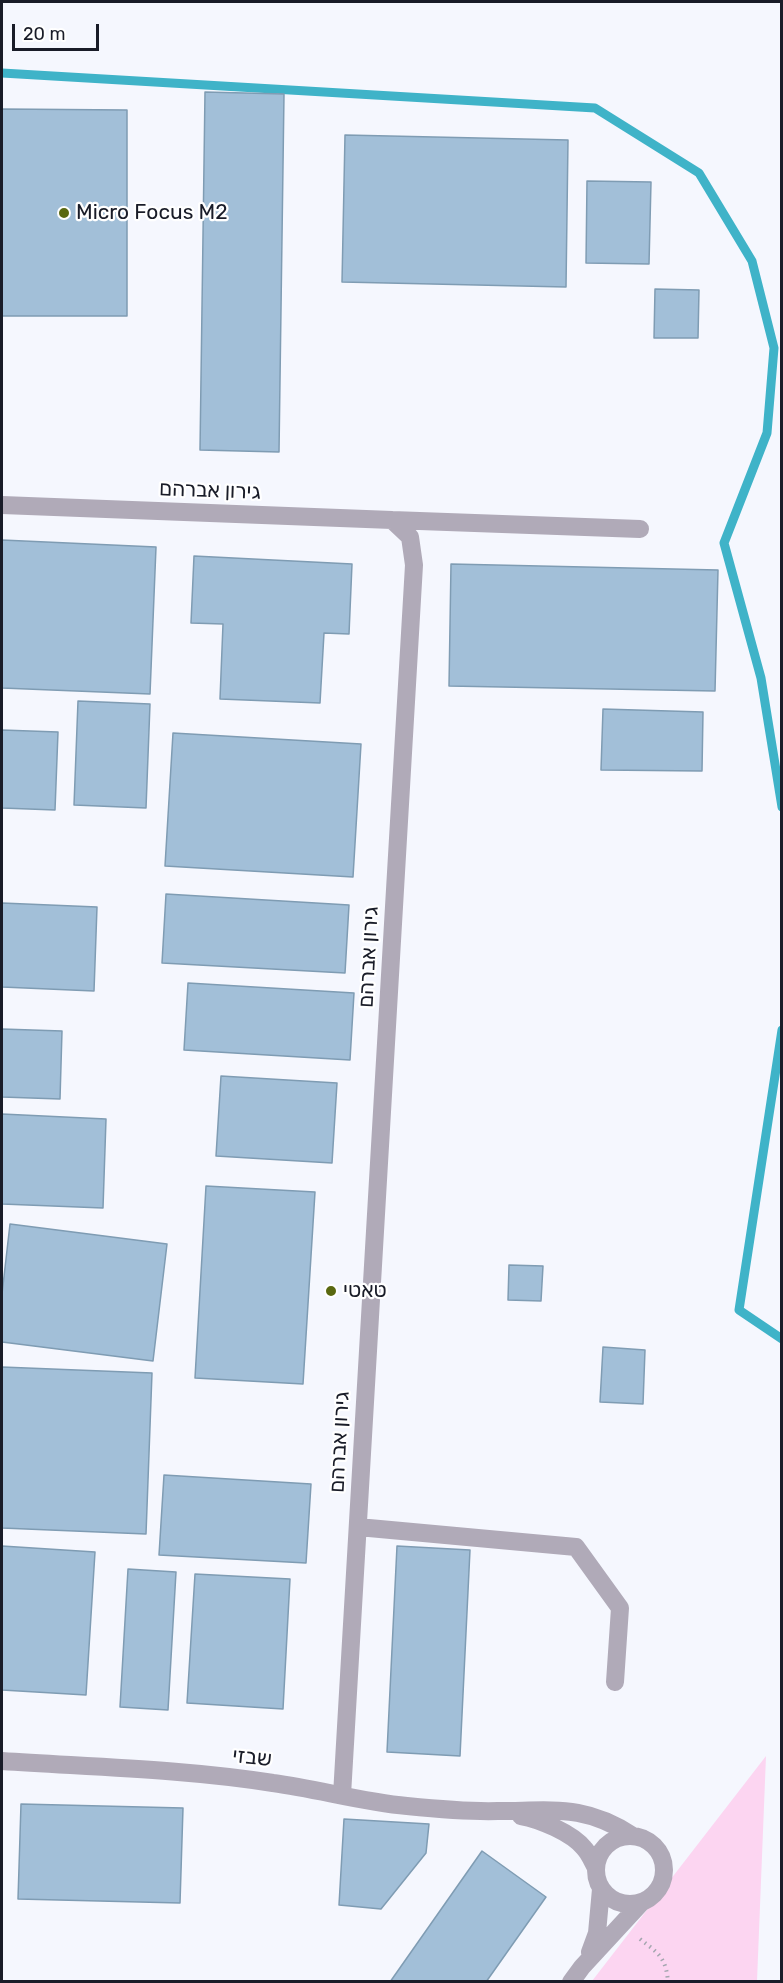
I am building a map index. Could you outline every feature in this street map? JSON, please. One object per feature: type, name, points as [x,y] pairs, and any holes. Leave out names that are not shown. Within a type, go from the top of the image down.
[{"type":"street","name":"גירון אברהם","points":[[2,505],[392,520],[410,537],[414,565],[342,1795]]},
{"type":"street","points":[[392,520],[640,529]]},
{"type":"street","points":[[358,1527],[576,1547],[620,1608],[615,1682]]},
{"type":"street","name":"שבזי","points":[[2,1761],[260,1781],[406,1806],[496,1812],[564,1810],[591,1815],[618,1826],[633,1836]]},
{"type":"street","name":"שבזי","points":[[496,1812],[532,1818],[559,1830],[583,1846],[596,1868]]},
{"type":"street","points":[[633,1836],[644,1839],[660,1854],[664,1865],[664,1877],[659,1888],[620,1924],[577,1974],[597,1933],[601,1911],[601,1889],[596,1868],[598,1857],[613,1840],[633,1836]]},
{"type":"street","points":[[601,1889],[619,1903],[630,1905],[642,1902]]},
{"type":"path","points":[[620,1924],[659,1954],[665,1962],[668,1982]]},
{"type":"shaded area","points":[[766,1756],[757,1981],[592,1981]]},
{"type":"building","points":[[205,92],[284,94],[279,452],[200,450]]},
{"type":"building","name":"Micro Focus M2","points":[[2,109],[127,110],[127,316],[2,316]]},
{"type":"building","points":[[345,135],[568,140],[566,287],[342,282]]},
{"type":"building","points":[[587,181],[651,182],[649,264],[586,263]]},
{"type":"building","points":[[655,289],[699,290],[698,338],[654,338]]},
{"type":"building","points":[[2,540],[156,547],[150,694],[2,688]]},
{"type":"building","points":[[194,556],[352,564],[349,634],[324,633],[320,703],[220,699],[223,624],[191,623]]},
{"type":"building","points":[[451,564],[718,570],[715,691],[449,686]]},
{"type":"building","points":[[78,701],[150,704],[146,808],[74,805]]},
{"type":"building","points":[[603,709],[703,712],[702,771],[601,770]]},
{"type":"building","points":[[2,730],[58,732],[55,810],[2,808]]},
{"type":"building","points":[[173,733],[361,744],[353,877],[165,866]]},
{"type":"building","points":[[166,894],[349,905],[345,973],[162,963]]},
{"type":"building","points":[[2,903],[97,907],[94,991],[2,987]]},
{"type":"building","points":[[188,983],[354,993],[350,1060],[184,1050]]},
{"type":"building","points":[[2,1029],[62,1031],[60,1099],[2,1097]]},
{"type":"building","points":[[221,1076],[337,1083],[332,1163],[216,1156]]},
{"type":"building","points":[[2,1114],[106,1119],[103,1208],[2,1204]]},
{"type":"building","points":[[206,1186],[315,1192],[303,1384],[195,1378]]},
{"type":"building","points":[[10,1224],[167,1244],[153,1361],[2,1342],[2,1294]]},
{"type":"building","points":[[509,1265],[543,1266],[541,1301],[508,1300]]},
{"type":"building","points":[[603,1347],[645,1350],[643,1404],[600,1402]]},
{"type":"building","points":[[2,1367],[152,1373],[146,1534],[2,1528]]},
{"type":"building","points":[[164,1475],[311,1484],[306,1563],[159,1555]]},
{"type":"building","points":[[2,1546],[95,1552],[86,1695],[2,1690]]},
{"type":"building","points":[[397,1546],[470,1550],[460,1756],[387,1752]]},
{"type":"building","points":[[128,1569],[176,1572],[168,1710],[120,1707]]},
{"type":"building","points":[[195,1574],[290,1579],[283,1709],[187,1703]]},
{"type":"building","points":[[21,1804],[183,1808],[180,1903],[18,1899]]},
{"type":"building","points":[[344,1819],[429,1824],[426,1853],[381,1909],[339,1905]]},
{"type":"building","points":[[482,1851],[546,1897],[486,1982],[390,1982]]},
{"type":"waterway","points":[[2,73],[595,108],[699,173],[752,261],[774,348],[767,433],[724,543],[761,678],[782,807]]},
{"type":"waterway","points":[[782,1030],[739,1310],[782,1339]]},
{"type":"place","name":"Micro Focus M2","points":[[64,213]]},
{"type":"place","name":"טאטי","points":[[331,1291]]}]
